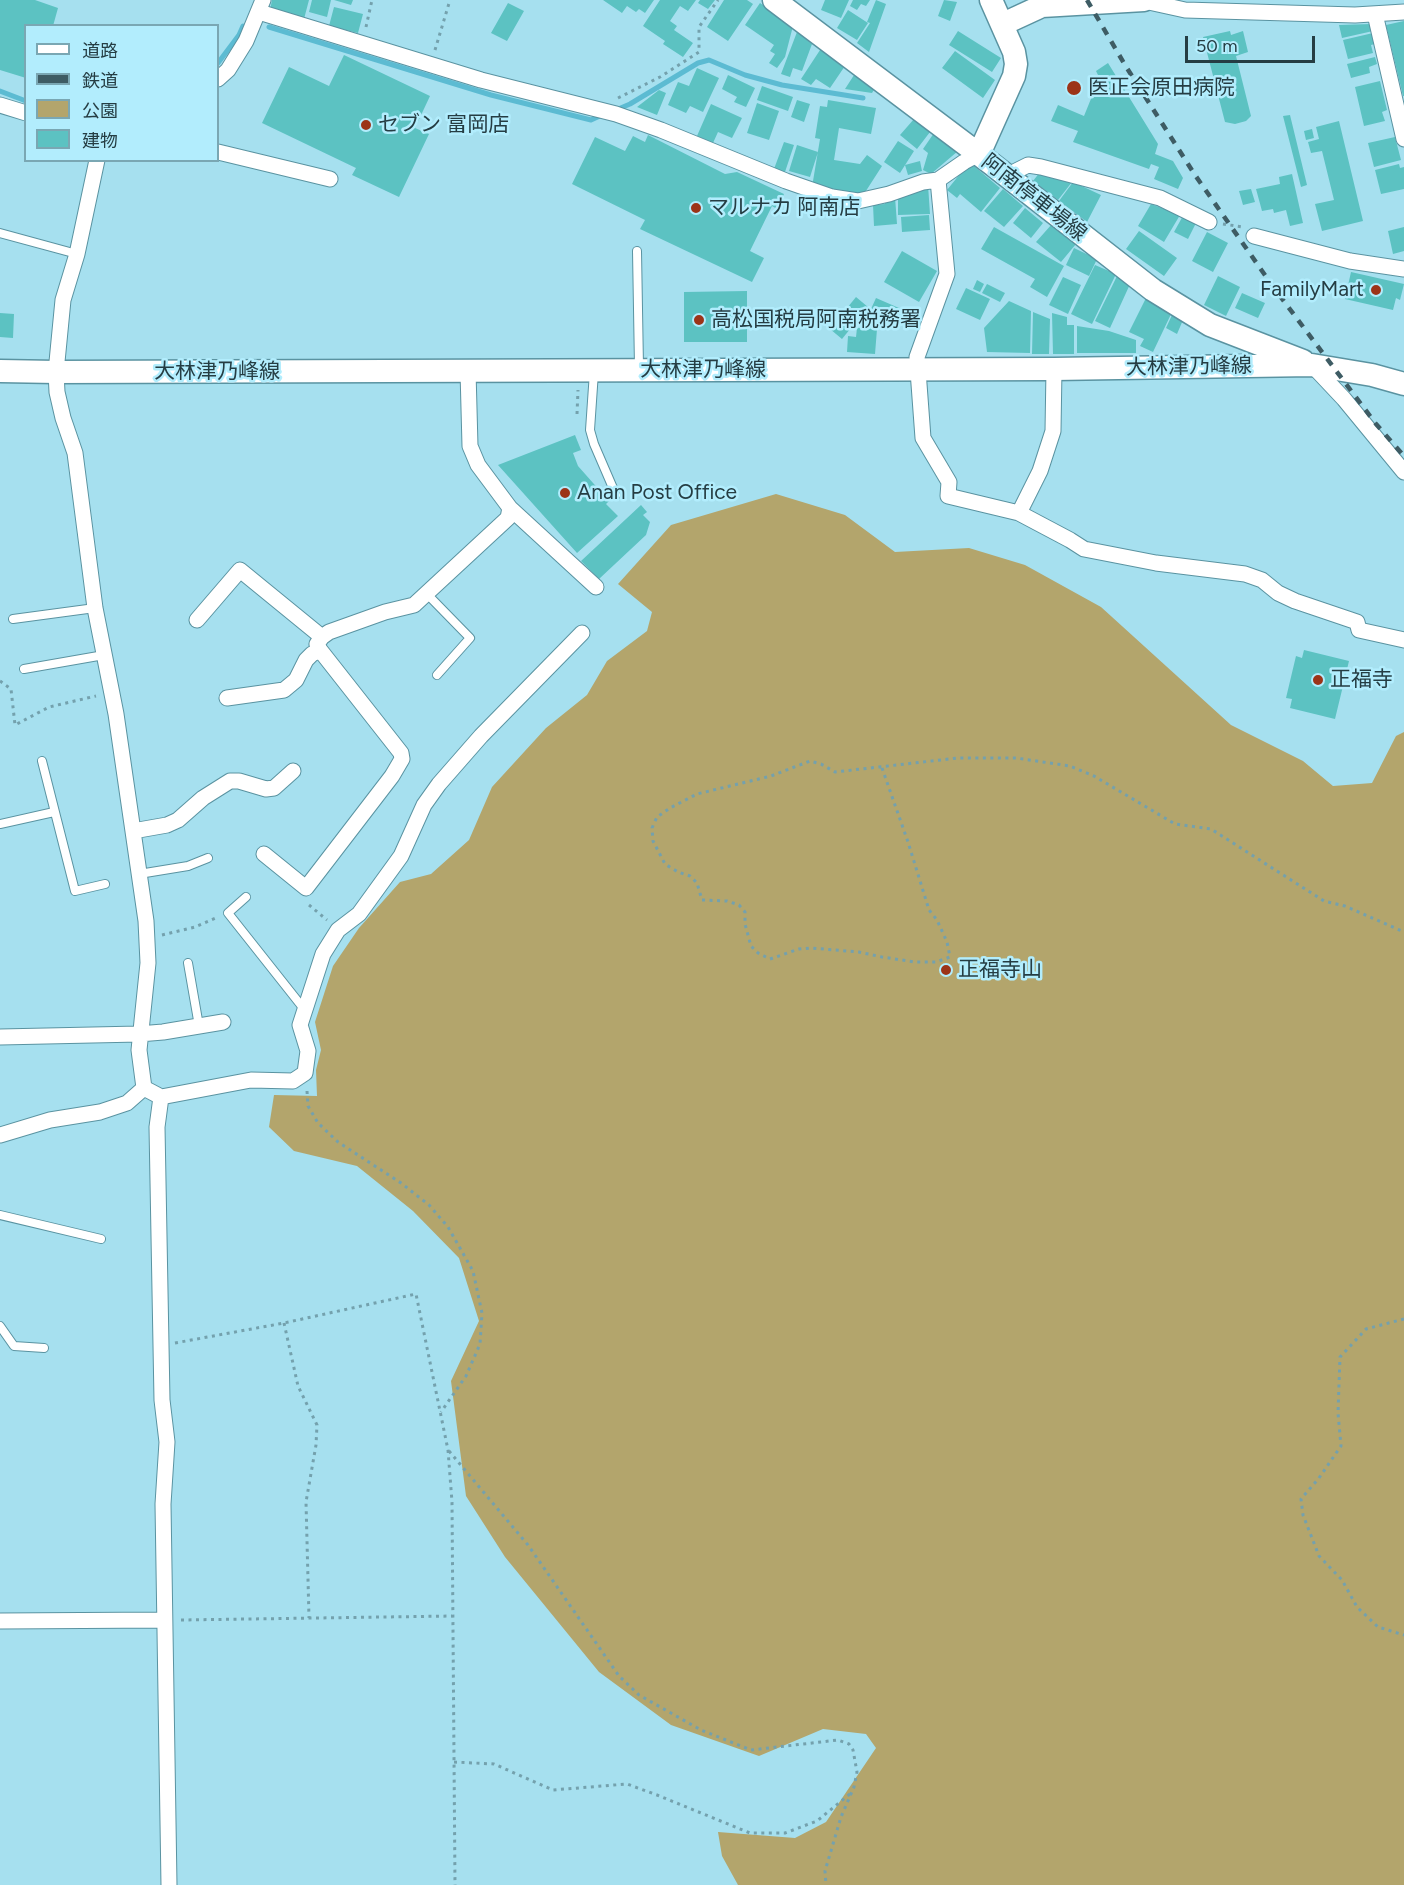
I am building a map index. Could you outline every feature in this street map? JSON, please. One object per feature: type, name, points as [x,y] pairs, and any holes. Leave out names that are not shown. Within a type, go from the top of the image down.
[{"type":"main road","name":"阿南停車場線","points":[[774,0],[979,154],[1152,290],[1210,325],[1312,365]]},
{"type":"main road","points":[[979,154],[1015,70],[1014,52],[991,0]]},
{"type":"main road","points":[[1003,24],[1042,6],[1144,1]]},
{"type":"main road","name":"大林津乃峰線","points":[[0,371],[1054,369],[1312,365],[1372,375],[1404,384]]},
{"type":"street","points":[[1144,1],[1185,10],[1353,8],[1375,14],[1404,12]]},
{"type":"street","points":[[219,78],[228,70],[246,41],[261,6],[362,45],[491,83],[605,112],[661,130],[786,182],[832,197],[858,201],[889,194],[923,182],[938,180],[979,154]]},
{"type":"street","points":[[1375,14],[1404,139]]},
{"type":"street","points":[[0,105],[24,112]]},
{"type":"street","points":[[219,152],[330,179]]},
{"type":"street","points":[[97,162],[77,254],[63,300],[56,372],[57,392],[75,453],[95,608],[112,693],[139,874],[148,963],[139,1034],[144,1088]]},
{"type":"street","points":[[1010,178],[1016,171],[1028,165],[1041,167],[1160,198],[1209,222]]},
{"type":"street","points":[[938,180],[947,274],[916,357],[923,438],[949,482],[948,496],[1019,513],[1084,549],[1156,563],[1245,574],[1262,580],[1278,593],[1295,601],[1357,622],[1359,630],[1404,640]]},
{"type":"street","points":[[1254,236],[1350,261],[1404,269]]},
{"type":"street","points":[[1312,365],[1344,399],[1404,471]]},
{"type":"street","points":[[1019,513],[1040,471],[1053,431],[1054,369]]},
{"type":"street","points":[[468,371],[470,446],[478,465],[510,508],[596,587]]},
{"type":"street","points":[[226,698],[284,690],[296,680],[329,632],[385,612],[408,608],[427,594],[508,518],[510,508]]},
{"type":"street","points":[[197,620],[240,570],[321,643],[401,753],[402,759],[392,776],[306,888],[264,854]]},
{"type":"street","points":[[144,1088],[161,1097],[251,1080],[293,1081],[305,1073],[308,1051],[300,1024],[323,954],[338,930],[359,914],[395,865],[424,805],[439,784],[481,736],[582,633]]},
{"type":"street","points":[[133,831],[167,825],[177,820],[203,798],[230,781],[239,781],[266,789],[274,788],[293,771]]},
{"type":"street","points":[[0,1037],[139,1034],[223,1022]]},
{"type":"street","points":[[0,1135],[50,1120],[100,1112],[127,1103],[144,1088]]},
{"type":"street","points":[[161,1097],[157,1128],[162,1400],[167,1442],[163,1504],[169,1885]]},
{"type":"street","points":[[0,1621],[164,1620]]},
{"type":"lane","points":[[0,233],[77,254]]},
{"type":"lane","points":[[637,251],[639,370]]},
{"type":"lane","points":[[594,371],[590,430],[615,495]]},
{"type":"lane","points":[[427,594],[470,638],[437,675]]},
{"type":"lane","points":[[13,619],[95,608]]},
{"type":"lane","points":[[24,669],[104,655]]},
{"type":"lane","points":[[42,761],[75,891],[105,884]]},
{"type":"lane","points":[[0,824],[54,812]]},
{"type":"lane","points":[[139,874],[188,866],[208,858]]},
{"type":"lane","points":[[246,897],[228,913],[304,1009]]},
{"type":"lane","points":[[188,963],[199,1026]]},
{"type":"lane","points":[[0,1215],[101,1239]]},
{"type":"lane","points":[[0,1326],[14,1346],[44,1348]]},
{"type":"path","points":[[362,45],[372,0]]},
{"type":"path","points":[[430,65],[450,0]]},
{"type":"path","points":[[605,112],[699,52],[699,27],[718,0]]},
{"type":"path","points":[[1209,222],[1248,227],[1254,236]]},
{"type":"path","points":[[0,681],[11,689],[15,724],[49,707],[112,693]]},
{"type":"path","points":[[882,768],[929,910],[937,920],[947,942],[950,957],[936,962],[915,962],[859,952],[811,948],[799,949],[770,959],[758,953],[751,946],[745,924],[745,912],[739,905],[728,901],[702,900],[697,883],[690,876],[665,864],[653,841],[652,828],[657,817],[670,808],[718,788],[771,776],[810,761],[835,772],[958,758],[1016,758],[1070,766],[1094,776],[1175,824],[1211,829],[1324,901],[1345,906],[1404,932]]},
{"type":"path","points":[[306,888],[308,903],[338,930]]},
{"type":"path","points":[[147,939],[195,927],[228,913]]},
{"type":"path","points":[[305,1073],[308,1106],[318,1122],[338,1142],[401,1183],[429,1205],[448,1227],[472,1270],[482,1313],[480,1344],[466,1377],[441,1412]]},
{"type":"path","points":[[162,1343],[176,1343],[284,1323],[416,1294],[448,1450],[452,1502],[455,1885]]},
{"type":"path","points":[[1404,1319],[1366,1329],[1340,1357],[1338,1413],[1341,1446],[1301,1499],[1303,1515],[1319,1556],[1342,1581],[1357,1607],[1378,1627],[1404,1635]]},
{"type":"path","points":[[284,1323],[298,1386],[317,1425],[316,1445],[306,1502],[309,1618]]},
{"type":"path","points":[[448,1450],[528,1545],[619,1676],[639,1695],[701,1731],[751,1750],[838,1740],[849,1744],[853,1750],[857,1772],[825,1871],[826,1885]]},
{"type":"path","points":[[164,1620],[452,1616]]},
{"type":"path","points":[[454,1762],[494,1764],[553,1790],[627,1784],[750,1833],[785,1833],[817,1821],[851,1792]]},
{"type":"green space","points":[[776,494],[845,515],[895,552],[969,548],[1025,565],[1101,607],[1231,725],[1303,761],[1333,786],[1372,783],[1396,736],[1404,732],[1404,1885],[738,1885],[722,1856],[718,1832],[795,1838],[826,1822],[876,1748],[866,1734],[823,1729],[759,1756],[671,1725],[599,1672],[505,1557],[466,1496],[451,1381],[479,1321],[459,1258],[413,1211],[357,1166],[294,1151],[269,1127],[274,1095],[317,1096],[316,1070],[321,1050],[315,1022],[333,966],[359,928],[400,882],[431,874],[469,840],[492,787],[546,728],[587,695],[607,661],[647,631],[652,612],[618,584],[671,525]]},
{"type":"building","points":[[0,0],[35,0],[58,8],[54,24],[24,24],[24,77],[0,70]]},
{"type":"building","points":[[272,0],[309,0],[304,19],[270,10]]},
{"type":"building","points":[[312,0],[331,0],[327,17],[309,12]]},
{"type":"building","points":[[334,0],[353,0],[351,5]]},
{"type":"building","points":[[603,0],[654,0],[645,13],[639,9],[636,12],[627,6],[622,13]]},
{"type":"building","points":[[660,0],[696,0],[688,11],[680,6],[670,21],[677,26],[674,30],[693,43],[683,57],[663,44],[665,41],[643,26]]},
{"type":"building","points":[[700,0],[715,0],[708,9],[698,3]]},
{"type":"building","points":[[724,0],[747,0],[753,4],[728,41],[707,27]]},
{"type":"building","points":[[825,0],[849,0],[841,18],[821,10]]},
{"type":"building","points":[[853,0],[870,0],[866,6],[861,4],[857,10],[850,6]]},
{"type":"building","points":[[876,0],[886,4],[869,52],[857,43],[870,23],[867,22]]},
{"type":"building","points":[[944,0],[957,2],[950,21],[938,16]]},
{"type":"building","points":[[508,3],[524,11],[507,41],[491,33]]},
{"type":"building","points":[[760,3],[793,26],[785,57],[777,68],[769,63],[775,54],[770,51],[774,45],[745,25]]},
{"type":"building","points":[[334,7],[363,14],[358,33],[329,26]]},
{"type":"building","points":[[848,10],[868,23],[857,40],[837,28]]},
{"type":"building","points":[[1404,21],[1404,96],[1403,96],[1386,25]]},
{"type":"building","points":[[1371,24],[1373,31],[1342,38],[1339,25]]},
{"type":"building","points":[[958,31],[1001,58],[992,72],[949,45]]},
{"type":"building","points":[[1230,31],[1231,35],[1243,31],[1248,52],[1236,56],[1251,116],[1246,121],[1235,124],[1225,122],[1203,37]]},
{"type":"building","points":[[797,32],[812,44],[802,71],[793,68],[790,77],[781,74]]},
{"type":"building","points":[[1373,33],[1375,44],[1371,45],[1373,53],[1348,59],[1343,40]]},
{"type":"building","points":[[822,47],[847,63],[830,88],[816,79],[811,85],[801,79]]},
{"type":"building","points":[[955,51],[995,80],[983,98],[942,68]]},
{"type":"building","points":[[344,55],[430,96],[415,128],[429,134],[399,197],[352,175],[356,168],[262,123],[289,67],[329,86]]},
{"type":"building","points":[[1375,57],[1377,64],[1369,67],[1370,73],[1351,78],[1347,64]]},
{"type":"building","points":[[1108,63],[1158,144],[1155,154],[1173,161],[1183,178],[1178,189],[1154,179],[1159,167],[1151,164],[1149,169],[1073,142],[1078,131],[1051,121],[1058,105],[1084,116],[1097,84],[1101,81],[1096,71]]},
{"type":"building","points":[[697,68],[719,78],[703,112],[690,106],[686,113],[668,105],[678,82],[689,86]]},
{"type":"building","points":[[856,72],[875,88],[872,93],[845,89]]},
{"type":"building","points":[[728,75],[755,88],[746,107],[734,102],[737,97],[722,89]]},
{"type":"building","points":[[1380,81],[1387,110],[1382,112],[1385,121],[1364,126],[1355,87]]},
{"type":"building","points":[[762,86],[793,97],[788,111],[757,100]]},
{"type":"building","points":[[659,90],[666,93],[657,115],[637,107]]},
{"type":"building","points":[[797,100],[810,104],[804,122],[791,117]]},
{"type":"building","points":[[828,100],[876,108],[871,134],[839,128],[834,160],[860,164],[867,155],[882,166],[864,194],[812,187],[820,139],[815,138],[820,106],[827,107]]},
{"type":"building","points":[[757,103],[779,111],[769,140],[747,133]]},
{"type":"building","points":[[711,104],[742,118],[732,138],[718,132],[713,143],[697,136]]},
{"type":"building","points":[[1290,115],[1307,185],[1301,187],[1283,116]]},
{"type":"building","points":[[914,119],[930,132],[917,149],[900,135]]},
{"type":"building","points":[[1339,121],[1363,221],[1322,231],[1315,204],[1334,200],[1322,151],[1311,153],[1308,142],[1319,139],[1316,127]]},
{"type":"building","points":[[1312,129],[1314,138],[1306,140],[1304,131]]},
{"type":"building","points":[[934,133],[958,151],[931,174],[923,170],[928,153],[923,149]]},
{"type":"building","name":"マルナカ 阿南店","points":[[648,135],[725,174],[737,172],[784,194],[777,209],[772,206],[750,251],[764,258],[752,282],[640,229],[645,220],[572,184],[595,137],[625,151],[633,136],[645,142]]},
{"type":"building","points":[[1395,137],[1401,160],[1374,167],[1368,143]]},
{"type":"building","points":[[898,141],[914,151],[900,173],[884,162]]},
{"type":"building","points":[[784,142],[794,145],[785,172],[774,169]]},
{"type":"building","points":[[797,145],[818,152],[810,177],[789,171]]},
{"type":"building","points":[[920,161],[922,171],[908,175],[905,165]]},
{"type":"building","points":[[1399,164],[1400,168],[1404,167],[1404,189],[1381,194],[1375,170]]},
{"type":"building","points":[[974,166],[1000,188],[981,212],[960,194],[957,198],[947,190],[964,169]]},
{"type":"building","points":[[1040,172],[1072,182],[1058,200],[1033,181]]},
{"type":"building","points":[[1292,174],[1303,223],[1290,226],[1286,210],[1274,213],[1273,209],[1262,211],[1256,189],[1280,184],[1279,177]]},
{"type":"building","points":[[1073,182],[1101,195],[1087,222],[1059,201]]},
{"type":"building","points":[[928,185],[930,214],[898,215],[898,194]]},
{"type":"building","points":[[1003,189],[1023,206],[1004,227],[984,211]]},
{"type":"building","points":[[1251,189],[1255,202],[1243,205],[1239,191]]},
{"type":"building","points":[[895,197],[897,224],[874,226],[873,205],[885,204],[884,198]]},
{"type":"building","points":[[1151,204],[1180,215],[1164,242],[1138,226]]},
{"type":"building","points":[[1025,208],[1043,223],[1031,238],[1013,223]]},
{"type":"building","points":[[1184,214],[1197,221],[1188,239],[1174,232]]},
{"type":"building","points":[[929,215],[930,230],[902,232],[901,217]]},
{"type":"building","points":[[1052,224],[1076,244],[1061,262],[1036,242]]},
{"type":"building","points":[[994,227],[1064,266],[1047,297],[1030,287],[1035,279],[981,249]]},
{"type":"building","points":[[1404,227],[1404,251],[1393,254],[1388,231]]},
{"type":"building","points":[[1139,231],[1177,258],[1164,276],[1126,249]]},
{"type":"building","points":[[1207,232],[1228,243],[1213,272],[1192,261]]},
{"type":"building","points":[[1074,248],[1097,259],[1089,276],[1066,265]]},
{"type":"building","points":[[902,251],[937,271],[919,302],[884,282]]},
{"type":"building","points":[[1095,265],[1116,274],[1092,324],[1071,314]]},
{"type":"building","points":[[1351,272],[1404,284],[1400,300],[1396,298],[1393,310],[1345,299]]},
{"type":"building","points":[[1117,276],[1131,282],[1110,328],[1095,321]]},
{"type":"building","points":[[1218,276],[1240,287],[1226,316],[1204,305]]},
{"type":"building","points":[[1063,277],[1081,285],[1068,314],[1049,305]]},
{"type":"building","points":[[977,280],[984,284],[980,292],[973,289]]},
{"type":"building","points":[[987,284],[1005,293],[1000,302],[982,293]]},
{"type":"building","points":[[966,288],[990,299],[980,320],[956,309]]},
{"type":"building","points":[[747,291],[747,342],[684,342],[684,292]]},
{"type":"building","points":[[1242,293],[1265,303],[1258,318],[1235,308]]},
{"type":"building","points":[[856,297],[868,307],[842,339],[830,329]]},
{"type":"building","points":[[876,298],[915,315],[910,327],[871,309]]},
{"type":"building","points":[[1146,298],[1173,310],[1153,352],[1140,346],[1144,339],[1129,332]]},
{"type":"building","points":[[1009,301],[1031,311],[1030,353],[987,352],[984,328]]},
{"type":"building","points":[[1033,312],[1050,319],[1049,354],[1032,354]]},
{"type":"building","points":[[0,313],[14,314],[13,338],[0,337]]},
{"type":"building","points":[[1052,313],[1067,317],[1067,325],[1074,325],[1074,354],[1053,354]]},
{"type":"building","points":[[877,315],[891,320],[887,330],[873,324]]},
{"type":"building","points":[[1172,315],[1183,320],[1177,334],[1166,328]]},
{"type":"building","points":[[1077,326],[1109,331],[1136,340],[1136,353],[1077,353]]},
{"type":"building","points":[[857,328],[877,329],[875,354],[847,352],[848,336],[856,337]]},
{"type":"building","points":[[575,435],[581,450],[573,453],[578,466],[609,501],[606,504],[618,516],[577,553],[498,465]]},
{"type":"building","points":[[641,505],[647,512],[643,515],[650,522],[646,535],[599,579],[581,561]]},
{"type":"building","name":"正福寺","points":[[1304,650],[1349,661],[1335,719],[1290,708],[1292,699],[1286,698],[1296,656],[1302,658]]},
{"type":"waterway","points":[[219,62],[243,26]]},
{"type":"waterway","points":[[269,27],[491,95],[591,120],[602,115]]},
{"type":"waterway","points":[[616,110],[698,63],[709,60],[745,75],[782,85],[863,98]]},
{"type":"waterway","points":[[0,91],[24,100]]},
{"type":"railway","points":[[1087,0],[1195,175],[1274,288],[1376,424],[1404,456]]},
{"type":"place","name":"医正会原田病院","points":[[1074,88]]},
{"type":"place","name":"セブン 富岡店","points":[[366,125]]},
{"type":"place","name":"マルナカ 阿南店","points":[[696,208]]},
{"type":"place","name":"FamilyMart","points":[[1376,290]]},
{"type":"place","name":"高松国税局阿南税務署","points":[[699,320]]},
{"type":"place","name":"Anan Post Office","points":[[565,493]]},
{"type":"place","name":"正福寺","points":[[1318,680]]},
{"type":"place","name":"正福寺山","points":[[946,970]]}]
